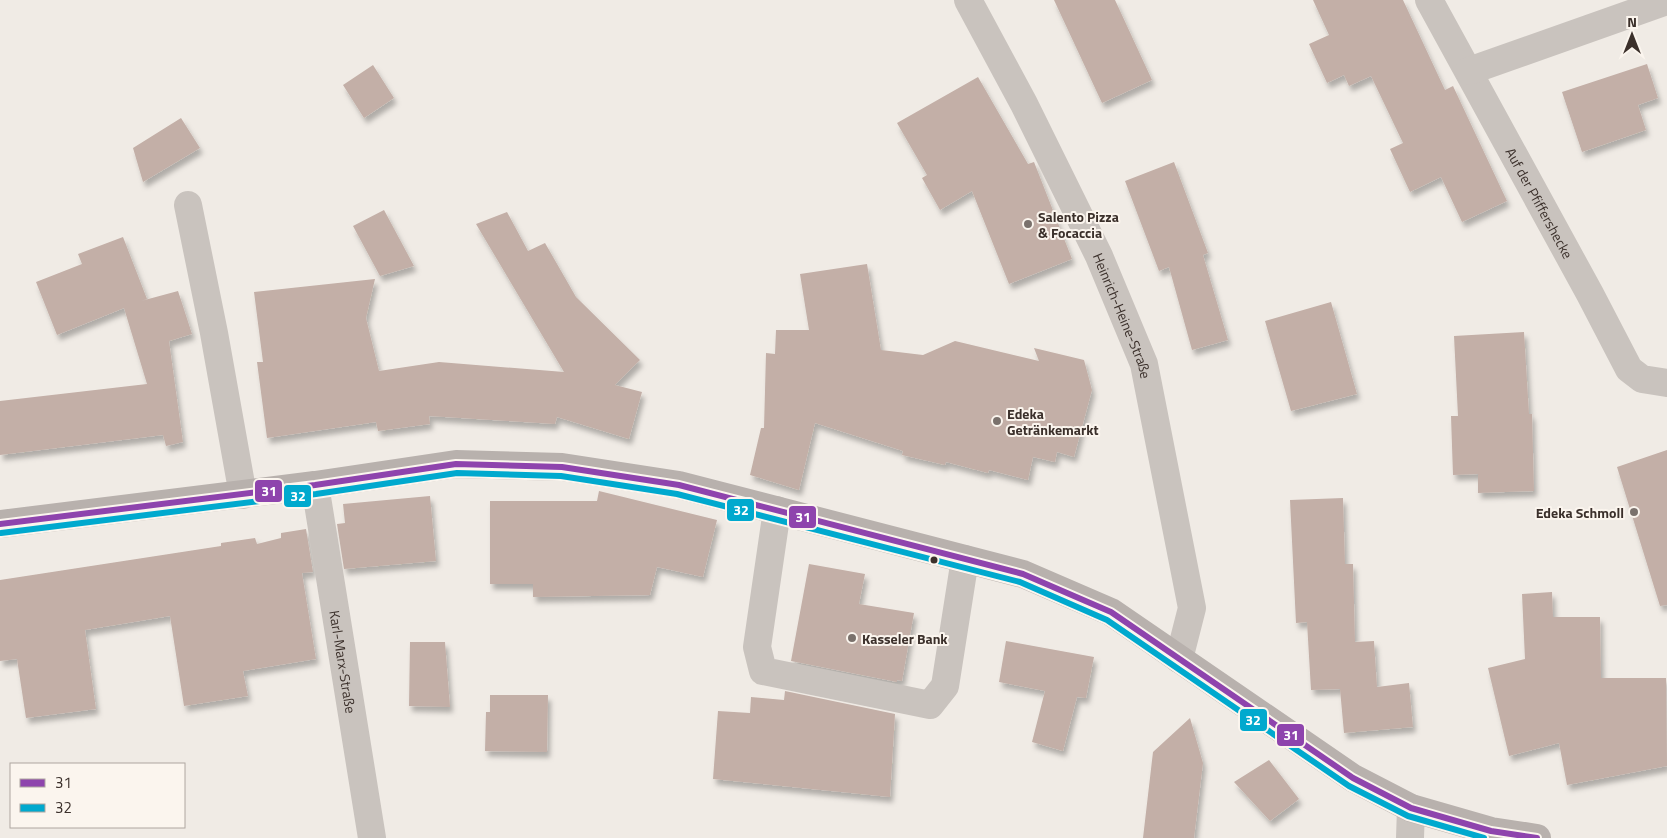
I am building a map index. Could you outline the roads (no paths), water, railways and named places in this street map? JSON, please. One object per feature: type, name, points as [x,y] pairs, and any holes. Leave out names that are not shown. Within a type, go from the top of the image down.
[{"type":"main road","points":[[0,524],[315,486],[456,464],[562,468],[679,485],[1023,574],[1111,612],[1353,778],[1411,808],[1491,831],[1537,838]]},
{"type":"street","name":"Heinrich-Heine-Straße","points":[[968,0],[1024,104],[1099,256],[1144,364],[1192,608],[1179,658]]},
{"type":"street","name":"Auf der Pfiffershecke","points":[[1429,0],[1470,71],[1629,369],[1642,379],[1667,383]]},
{"type":"street","points":[[1470,71],[1667,2]]},
{"type":"street","points":[[188,205],[214,333],[242,494]]},
{"type":"street","name":"Karl-Marx-Straße","points":[[315,486],[372,838]]},
{"type":"street","points":[[777,510],[757,647],[763,671],[930,705],[945,686],[965,559]]},
{"type":"street","points":[[1410,838],[1411,808]]},
{"type":"place","name":"Salento Pizza & Focaccia","points":[[1028,224]]},
{"type":"place","name":"Edeka Getränkemarkt","points":[[997,421]]},
{"type":"place","name":"Edeka Schmoll","points":[[1634,512]]},
{"type":"place","name":"Kasseler Bank","points":[[852,638]]}]
